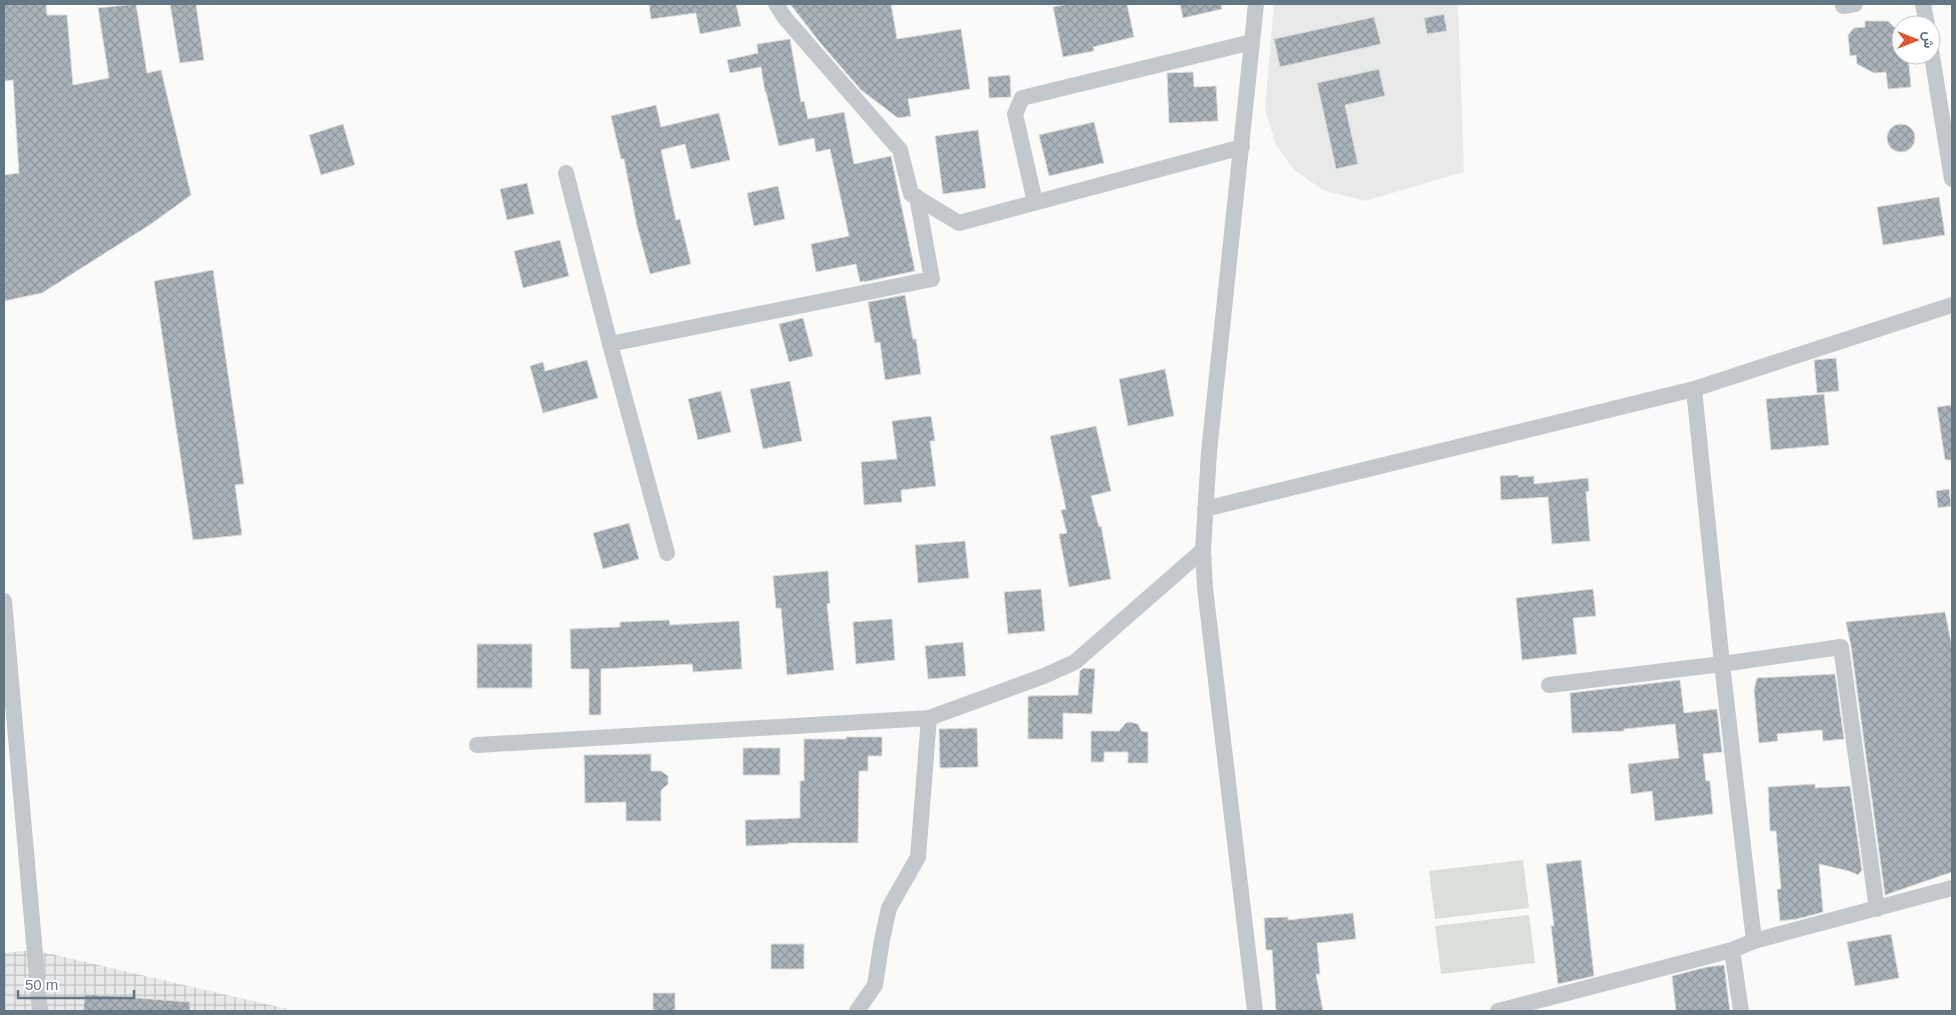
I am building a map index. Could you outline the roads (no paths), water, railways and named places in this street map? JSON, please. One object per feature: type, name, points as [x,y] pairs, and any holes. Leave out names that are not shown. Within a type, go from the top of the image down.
[{"type":"street","points":[[776,4],[785,18],[900,150],[911,194],[959,223],[1242,147]]},
{"type":"street","points":[[1255,1011],[1205,588],[1203,550],[1209,452],[1256,4]]},
{"type":"street","points":[[1035,202],[1015,114],[1022,98],[1252,42]]},
{"type":"street","points":[[1933,65],[1952,179]]},
{"type":"street","points":[[566,173],[667,553]]},
{"type":"street","points":[[610,344],[932,279],[917,197]]},
{"type":"street","points":[[1205,509],[1694,389],[1952,305]]},
{"type":"street","points":[[1694,389],[1722,664],[1754,941]]},
{"type":"street","points":[[478,745],[929,718],[1044,676],[1076,662],[1203,550]]},
{"type":"street","points":[[4,601],[11,766],[40,1011]]},
{"type":"street","points":[[1549,685],[1722,664],[1841,647],[1877,909]]},
{"type":"street","points":[[857,1011],[875,985],[889,908],[918,858],[929,718]]},
{"type":"street","points":[[1498,1011],[1732,950],[1754,941],[1952,888]]},
{"type":"street","points":[[1732,950],[1741,1011]]}]
